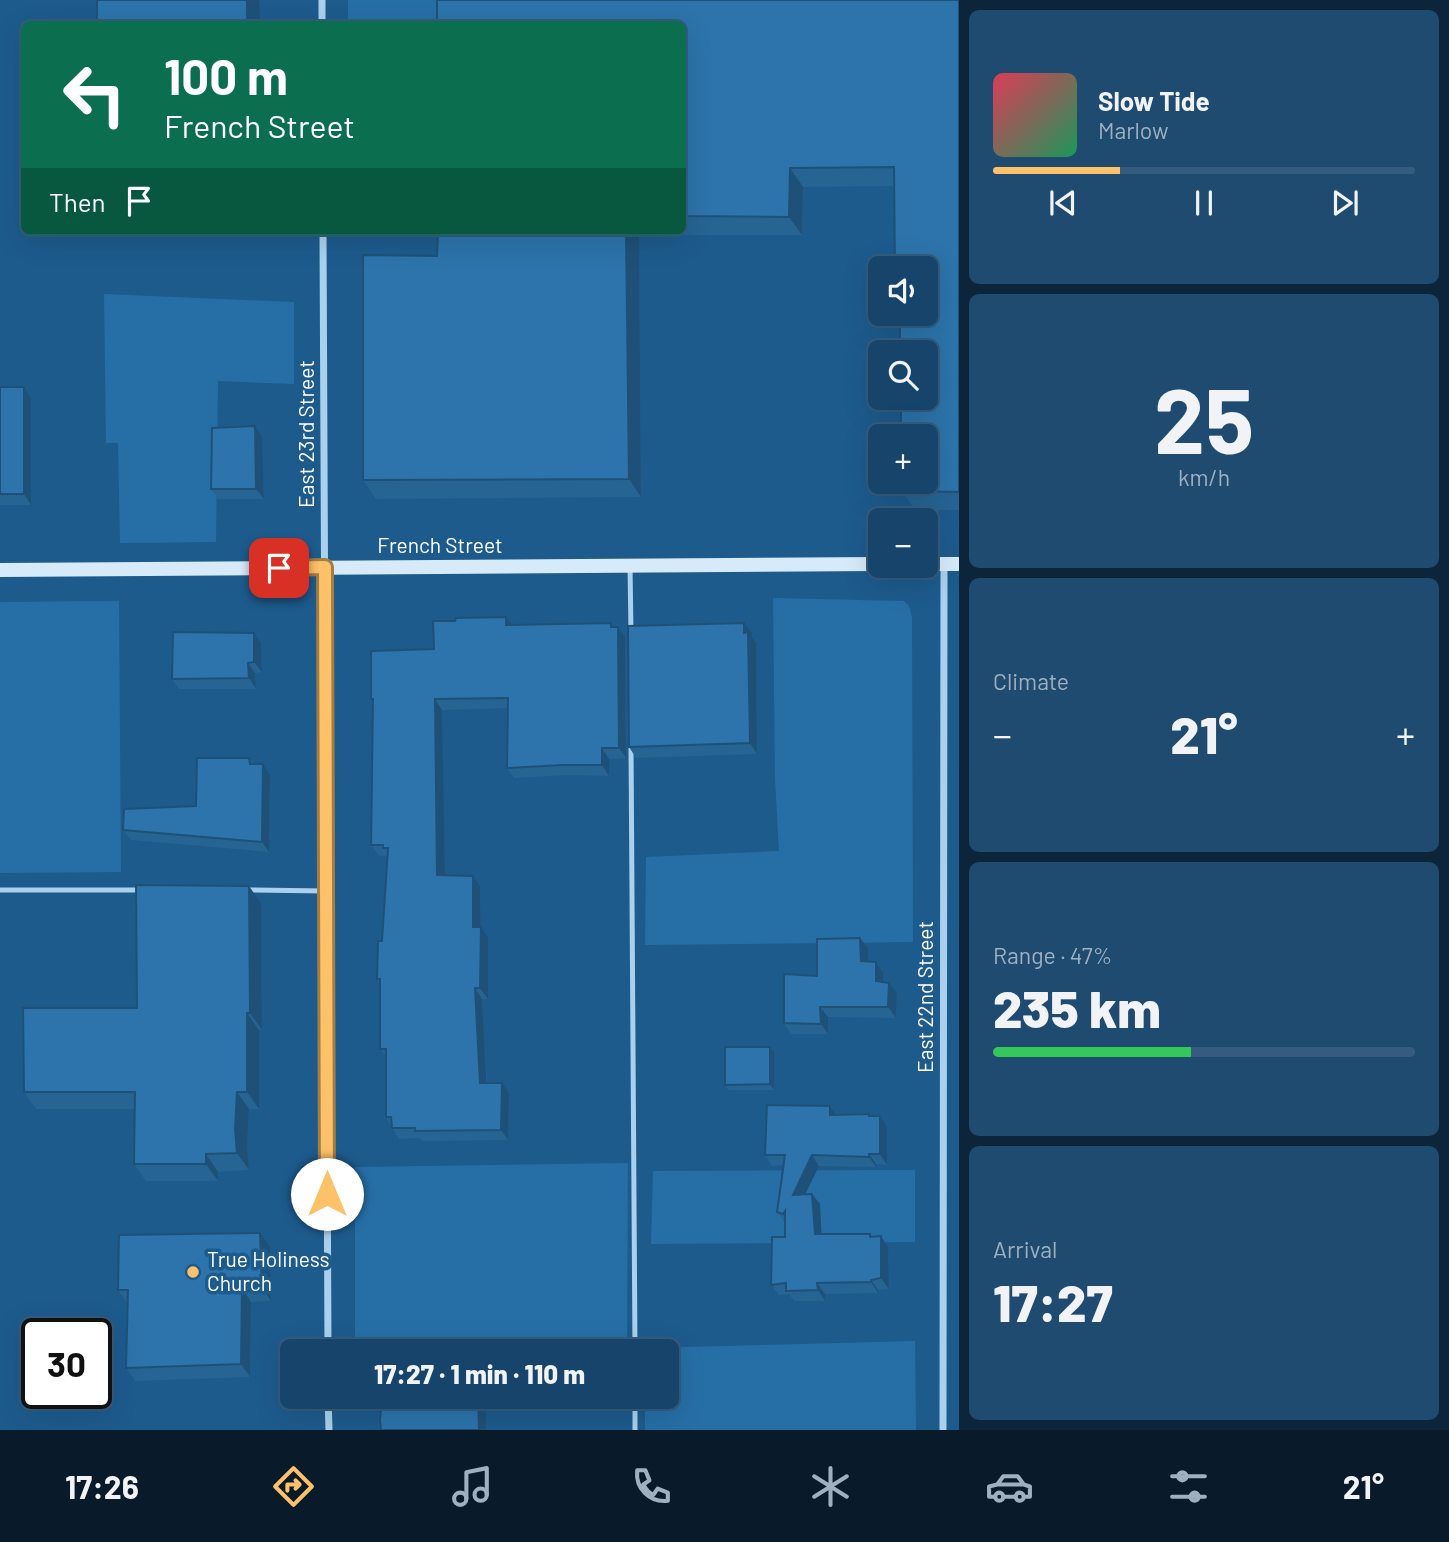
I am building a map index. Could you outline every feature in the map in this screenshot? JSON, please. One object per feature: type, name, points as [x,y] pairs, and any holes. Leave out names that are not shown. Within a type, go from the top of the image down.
[{"type":"main road","name":"French Street","points":[[0,570],[868,564]]},
{"type":"main road","points":[[938,564],[959,564]]},
{"type":"street","points":[[322,0],[322,21]]},
{"type":"street","name":"East 23rd Street","points":[[323,235],[328,1339]]},
{"type":"street","name":"East 22nd Street","points":[[943,1430],[944,564]]},
{"type":"street","points":[[328,1409],[329,1430]]},
{"type":"lane","points":[[630,566],[631,643]]},
{"type":"lane","points":[[631,740],[635,1339]]},
{"type":"lane","points":[[0,890],[148,890]]},
{"type":"lane","points":[[243,890],[325,891]]},
{"type":"lane","points":[[635,1409],[635,1430]]},
{"type":"shaded area","points":[[348,0],[450,0],[450,21],[348,21]]},
{"type":"shaded area","points":[[104,294],[294,302],[294,384],[218,381],[216,542],[120,543],[118,443],[106,443]]},
{"type":"shaded area","points":[[773,598],[904,601],[909,606],[912,617],[913,942],[645,945],[646,857],[779,851],[775,779]]},
{"type":"shaded area","points":[[119,601],[121,872],[0,873],[0,602]]},
{"type":"shaded area","points":[[628,1163],[627,1339],[355,1339],[355,1167]]},
{"type":"shaded area","points":[[915,1170],[915,1242],[651,1244],[653,1171]]},
{"type":"shaded area","points":[[915,1341],[916,1430],[645,1430],[645,1409],[679,1409],[679,1347]]},
{"type":"building","points":[[97,0],[247,0],[247,21],[97,21]]},
{"type":"building","points":[[437,0],[959,0],[959,492],[938,492],[938,424],[901,424],[901,410],[938,410],[938,340],[900,340],[900,326],[938,326],[938,256],[895,256],[894,167],[790,168],[789,217],[686,216],[686,21],[437,21]]},
{"type":"building","points":[[438,235],[626,235],[629,479],[363,480],[363,255],[437,256]]},
{"type":"building","points":[[0,387],[24,387],[24,494],[0,494]]},
{"type":"building","points":[[255,426],[256,489],[211,489],[212,428]]},
{"type":"building","points":[[506,617],[506,625],[611,623],[611,627],[618,627],[619,748],[602,748],[602,765],[507,768],[508,698],[435,699],[437,875],[473,876],[473,927],[481,927],[480,988],[475,988],[480,1083],[502,1083],[501,1130],[415,1131],[415,1128],[392,1128],[391,1117],[386,1117],[386,1049],[380,1049],[380,979],[377,979],[378,941],[382,941],[388,848],[371,845],[371,651],[434,649],[433,621]]},
{"type":"building","points":[[744,623],[744,633],[748,632],[750,743],[629,747],[628,626]]},
{"type":"building","points":[[173,632],[254,633],[254,662],[248,663],[249,678],[172,679]]},
{"type":"building","points":[[197,758],[249,758],[250,764],[263,764],[262,842],[123,830],[124,809],[196,806]]},
{"type":"building","points":[[136,885],[249,886],[250,1013],[247,1013],[247,1092],[237,1092],[237,1153],[206,1154],[206,1164],[134,1164],[135,1092],[24,1092],[23,1008],[137,1008]]},
{"type":"building","points":[[860,938],[861,961],[876,962],[876,981],[889,983],[888,1007],[820,1007],[821,1024],[784,1023],[784,974],[817,976],[817,939]]},
{"type":"building","points":[[725,1047],[770,1047],[770,1084],[725,1085]]},
{"type":"building","points":[[767,1105],[830,1106],[830,1115],[880,1116],[880,1154],[869,1154],[869,1157],[812,1155],[793,1195],[812,1194],[815,1234],[881,1236],[881,1278],[871,1282],[817,1283],[818,1290],[786,1291],[786,1283],[771,1285],[772,1237],[785,1237],[785,1211],[783,1214],[777,1212],[785,1155],[765,1155]]},
{"type":"building","points":[[260,1233],[262,1288],[242,1288],[241,1364],[126,1368],[128,1290],[118,1290],[119,1235]]},
{"type":"building","points":[[381,1409],[478,1409],[479,1430],[381,1430]]},
{"type":"place","name":"True Holiness Church","points":[[193,1272]]},
{"type":"route","points":[[279,568],[325,567],[327,1194]]}]
